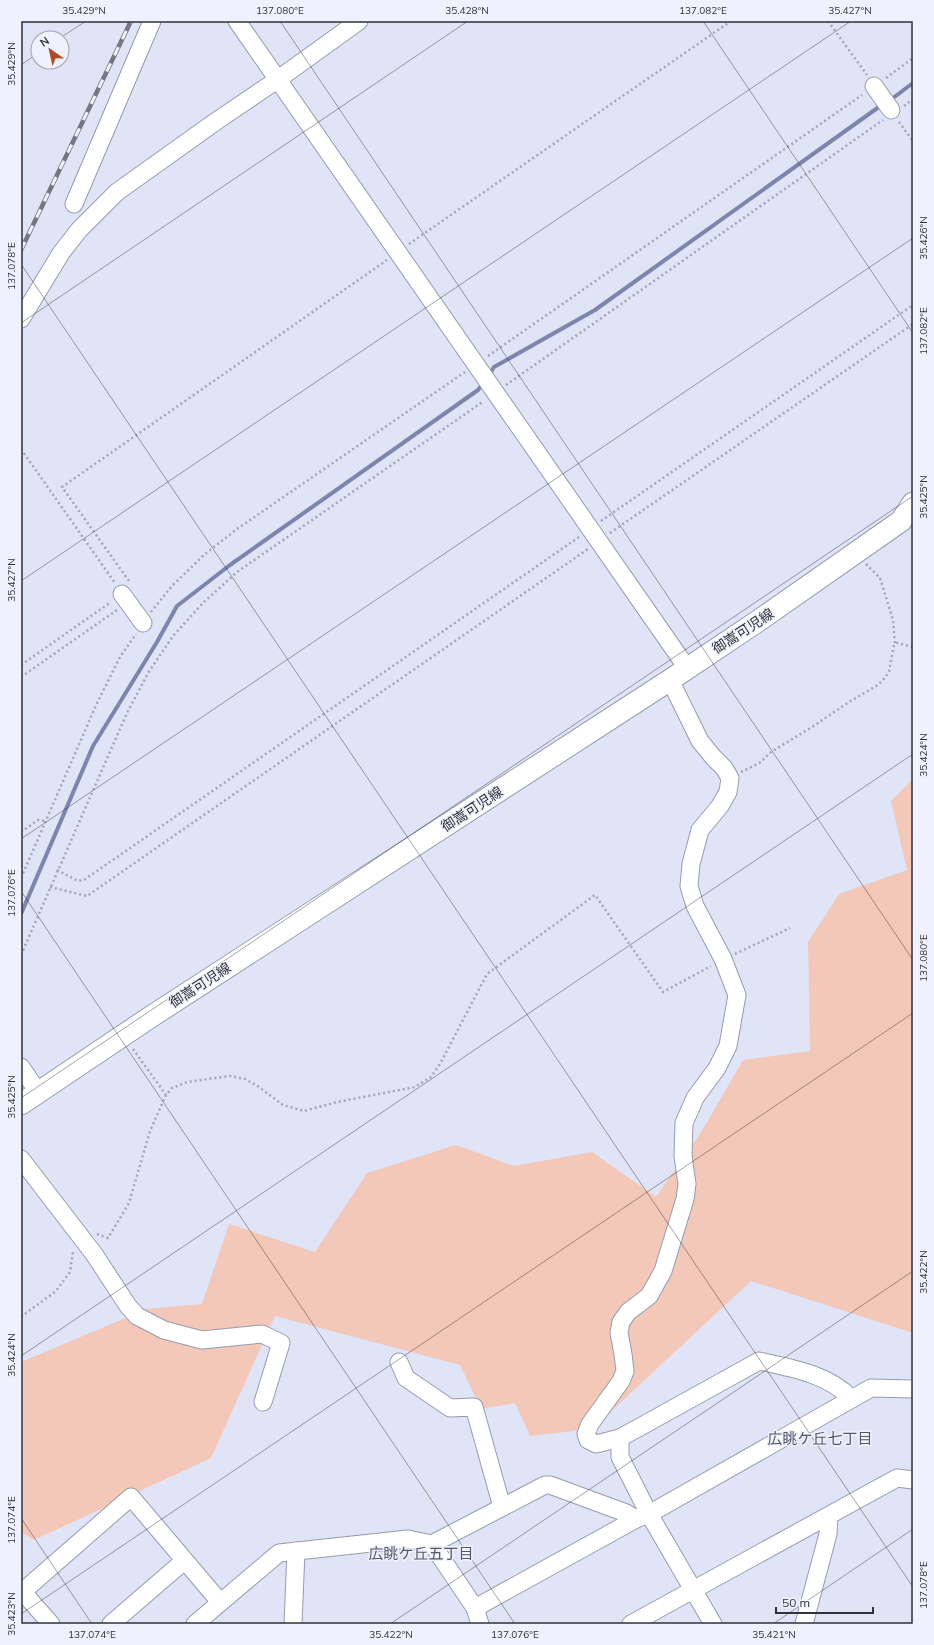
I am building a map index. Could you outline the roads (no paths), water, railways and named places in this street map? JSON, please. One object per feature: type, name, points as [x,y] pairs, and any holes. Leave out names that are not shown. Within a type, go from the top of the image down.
[{"type":"main road","name":"御嵩可児線","points":[[21,1104],[124,1035],[670,680],[856,554],[907,523],[913,503]]},
{"type":"street","points":[[74,204],[152,21]]},
{"type":"street","points":[[237,21],[687,668]]},
{"type":"street","points":[[21,319],[61,253],[80,230],[117,192],[359,21]]},
{"type":"street","points":[[878,90],[892,111]]},
{"type":"street","points":[[128,594],[147,618]]},
{"type":"street","points":[[670,680],[700,741],[724,768],[730,778],[728,792],[720,806],[700,830],[689,877],[690,895],[723,959],[737,995],[728,1046],[717,1068],[695,1098],[684,1123],[683,1156],[688,1184],[685,1199],[663,1271],[649,1296],[628,1312],[621,1322],[619,1333],[625,1371],[621,1381],[590,1424],[586,1434],[588,1440],[596,1444],[620,1438],[759,1361],[808,1372],[844,1391],[852,1400]]},
{"type":"street","points":[[21,1067],[38,1092]]},
{"type":"street","points":[[21,1159],[76,1233],[94,1254],[128,1306],[137,1316],[164,1330],[202,1340],[262,1334],[281,1343],[262,1402]]},
{"type":"street","points":[[399,1362],[406,1378],[450,1408],[474,1407],[502,1507]]},
{"type":"street","points":[[432,1544],[478,1616],[643,1517],[871,1388],[913,1389]]},
{"type":"street","points":[[620,1438],[620,1457],[643,1517],[693,1589],[712,1624]]},
{"type":"street","points":[[631,1624],[897,1478],[913,1480]]},
{"type":"street","points":[[195,1624],[279,1553],[408,1539],[432,1544],[545,1485],[550,1485],[626,1513],[643,1517]]},
{"type":"street","points":[[51,1624],[22,1592],[130,1497],[220,1602]]},
{"type":"street","points":[[804,1624],[828,1534],[829,1516]]},
{"type":"street","points":[[293,1624],[296,1551]]},
{"type":"street","points":[[111,1624],[184,1561]]},
{"type":"waterway","points":[[889,101],[913,83]]},
{"type":"waterway","points":[[489,375],[494,367],[595,310],[883,104]]},
{"type":"waterway","points":[[21,914],[93,746],[157,642],[177,606],[230,565],[478,390],[484,382]]},
{"type":"railway","points":[[21,250],[131,21]]},
{"type":"district","name":"広眺ケ丘七丁目","points":[[820,1439]]},
{"type":"district","name":"広眺ケ丘五丁目","points":[[421,1554]]}]
